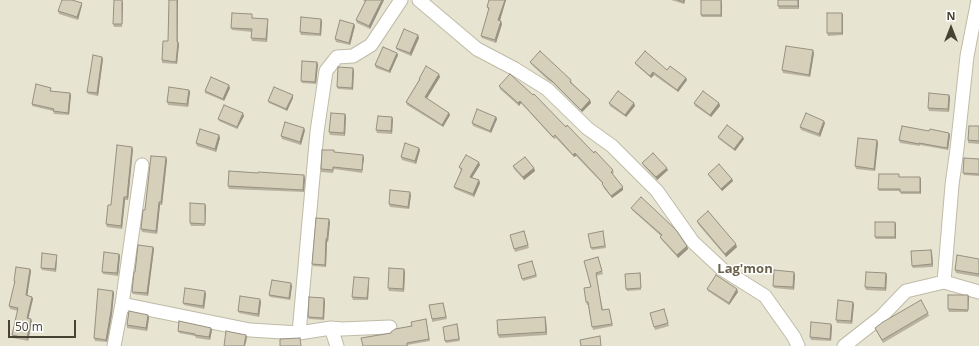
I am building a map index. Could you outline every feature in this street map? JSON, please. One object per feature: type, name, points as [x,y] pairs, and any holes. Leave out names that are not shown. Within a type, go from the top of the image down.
[{"type":"street","points":[[299,333],[317,132],[326,70],[337,57],[353,56],[371,45],[401,0]]},
{"type":"street","points":[[419,0],[477,49],[515,69],[548,89],[588,128],[612,146],[657,191],[693,242],[722,269],[765,296],[794,337],[798,346]]},
{"type":"street","points":[[944,282],[952,185],[967,56],[978,0]]},
{"type":"street","points":[[114,346],[122,304],[142,165]]},
{"type":"street","points":[[844,346],[881,316],[906,291],[944,282],[979,292]]},
{"type":"street","points":[[122,304],[250,330],[299,333],[331,328],[390,327]]},
{"type":"street","points":[[331,328],[337,346]]},
{"type":"shaded area","points":[[0,0],[979,0],[979,346],[0,346]]},
{"type":"building","points":[[62,0],[72,0],[82,3],[77,17],[58,11]]},
{"type":"building","points":[[114,0],[122,0],[122,24],[113,24]]},
{"type":"building","points":[[169,0],[177,0],[178,42],[176,62],[162,60],[163,41],[168,41]]},
{"type":"building","points":[[366,0],[382,0],[369,26],[356,20]]},
{"type":"building","points":[[489,0],[505,0],[498,20],[501,21],[495,40],[481,36],[489,8],[487,7]]},
{"type":"building","points":[[701,0],[721,0],[721,15],[701,15]]},
{"type":"building","points":[[778,0],[798,0],[798,6],[778,6]]},
{"type":"building","points":[[232,13],[252,14],[252,18],[268,19],[266,39],[251,38],[252,29],[231,28]]},
{"type":"building","points":[[827,13],[842,13],[842,33],[827,33]]},
{"type":"building","points":[[301,17],[321,19],[320,34],[300,32]]},
{"type":"building","points":[[340,20],[354,24],[349,43],[335,39]]},
{"type":"building","points":[[404,29],[418,35],[410,53],[396,48]]},
{"type":"building","points":[[786,46],[813,50],[809,75],[782,70]]},
{"type":"building","points":[[383,47],[397,53],[389,71],[375,65]]},
{"type":"building","points":[[540,51],[590,100],[581,110],[552,81],[530,62]]},
{"type":"building","points":[[645,51],[667,70],[670,66],[686,78],[677,90],[653,72],[650,76],[635,63]]},
{"type":"building","points":[[93,55],[102,57],[97,93],[87,92]]},
{"type":"building","points":[[302,61],[317,62],[315,82],[301,81]]},
{"type":"building","points":[[426,66],[439,74],[425,97],[449,113],[442,125],[406,102]]},
{"type":"building","points":[[338,67],[353,68],[352,88],[337,87]]},
{"type":"building","points":[[510,74],[533,95],[534,94],[566,127],[567,125],[594,153],[595,151],[613,170],[611,172],[623,187],[611,196],[602,184],[603,183],[575,153],[573,155],[555,135],[553,137],[520,101],[518,103],[499,86]]},
{"type":"building","points":[[211,77],[229,85],[223,99],[205,91]]},
{"type":"building","points":[[36,84],[51,88],[50,91],[70,93],[68,113],[53,111],[54,109],[32,104]]},
{"type":"building","points":[[169,87],[189,90],[187,104],[167,102]]},
{"type":"building","points":[[274,87],[293,95],[286,109],[268,101]]},
{"type":"building","points":[[618,91],[634,103],[625,115],[609,103]]},
{"type":"building","points":[[703,91],[719,103],[710,115],[694,103]]},
{"type":"building","points":[[929,93],[949,95],[948,109],[928,108]]},
{"type":"building","points":[[224,105],[243,113],[237,127],[218,119]]},
{"type":"building","points":[[477,109],[496,117],[490,131],[472,123]]},
{"type":"building","points":[[331,113],[345,114],[344,133],[329,132]]},
{"type":"building","points":[[806,113],[824,121],[819,134],[800,127]]},
{"type":"building","points":[[378,116],[392,117],[391,131],[376,130]]},
{"type":"building","points":[[285,122],[304,128],[300,142],[281,136]]},
{"type":"building","points":[[727,125],[743,137],[734,149],[718,137]]},
{"type":"building","points":[[902,126],[949,133],[947,148],[899,140]]},
{"type":"building","points":[[969,126],[979,126],[979,141],[968,140]]},
{"type":"building","points":[[200,129],[219,135],[215,149],[196,143]]},
{"type":"building","points":[[858,138],[877,140],[874,169],[855,166]]},
{"type":"building","points":[[405,143],[419,148],[415,161],[401,157]]},
{"type":"building","points":[[117,145],[132,147],[127,197],[124,197],[121,226],[106,224],[108,205],[111,205]]},
{"type":"building","points":[[322,150],[334,150],[334,152],[363,155],[362,170],[333,167],[333,170],[321,169]]},
{"type":"building","points":[[653,153],[667,168],[656,177],[642,163]]},
{"type":"building","points":[[466,155],[479,162],[470,177],[479,180],[473,194],[454,187],[462,169],[459,167]]},
{"type":"building","points":[[151,156],[166,157],[156,231],[141,229],[143,210],[145,210]]},
{"type":"building","points":[[525,157],[534,168],[523,177],[513,166]]},
{"type":"building","points":[[964,158],[979,159],[979,174],[963,173]]},
{"type":"building","points":[[719,164],[732,179],[721,189],[708,174]]},
{"type":"building","points":[[229,171],[304,175],[303,190],[228,186]]},
{"type":"building","points":[[879,174],[899,174],[899,177],[920,177],[920,192],[900,192],[900,189],[878,189]]},
{"type":"building","points":[[390,190],[410,192],[408,207],[389,204]]},
{"type":"building","points":[[641,197],[676,230],[687,246],[677,255],[660,237],[662,235],[631,208]]},
{"type":"building","points":[[190,203],[205,204],[205,224],[190,223]]},
{"type":"building","points":[[708,211],[736,244],[725,254],[697,221]]},
{"type":"building","points":[[316,218],[329,219],[326,239],[325,265],[312,264]]},
{"type":"building","points":[[875,222],[895,222],[895,237],[875,237]]},
{"type":"building","points":[[524,231],[528,245],[514,249],[510,235]]},
{"type":"building","points":[[603,231],[605,246],[591,248],[588,234]]},
{"type":"building","points":[[138,245],[153,247],[147,293],[132,292]]},
{"type":"building","points":[[931,250],[932,264],[912,266],[911,251]]},
{"type":"building","points":[[104,252],[119,254],[117,273],[102,272]]},
{"type":"building","points":[[42,253],[57,255],[55,269],[41,268]]},
{"type":"building","points":[[957,255],[979,259],[979,274],[955,270]]},
{"type":"building","points":[[598,257],[602,271],[596,273],[602,310],[609,309],[612,324],[592,327],[584,288],[591,287],[584,261]]},
{"type":"building","points":[[532,261],[536,275],[522,279],[518,265]]},
{"type":"building","points":[[16,267],[30,269],[26,295],[32,297],[27,318],[31,319],[27,338],[12,335],[18,308],[9,306],[15,281]]},
{"type":"building","points":[[389,268],[404,269],[403,289],[388,288]]},
{"type":"building","points":[[774,270],[794,272],[793,287],[773,286]]},
{"type":"building","points":[[866,272],[886,273],[885,288],[865,287]]},
{"type":"building","points":[[640,273],[641,288],[626,289],[625,274]]},
{"type":"building","points":[[716,275],[737,289],[729,303],[707,289]]},
{"type":"building","points":[[354,277],[369,278],[367,298],[352,297]]},
{"type":"building","points":[[272,280],[291,283],[289,298],[269,295]]},
{"type":"building","points":[[185,288],[205,291],[203,306],[183,303]]},
{"type":"building","points":[[98,289],[113,291],[106,340],[94,338]]},
{"type":"building","points":[[948,295],[968,295],[968,310],[948,309]]},
{"type":"building","points":[[240,296],[260,299],[258,314],[238,311]]},
{"type":"building","points":[[309,297],[324,298],[323,318],[308,317]]},
{"type":"building","points":[[838,300],[853,302],[851,321],[836,320]]},
{"type":"building","points":[[921,300],[928,313],[882,340],[875,328]]},
{"type":"building","points":[[443,303],[446,317],[432,319],[429,305]]},
{"type":"building","points":[[664,309],[668,323],[654,327],[650,313]]},
{"type":"building","points":[[129,311],[148,315],[146,328],[127,325]]},
{"type":"building","points":[[545,317],[546,332],[498,335],[497,320]]},
{"type":"building","points":[[426,319],[429,339],[407,343],[407,346],[363,346],[361,338],[391,333],[395,329],[412,326],[411,322]]},
{"type":"building","points":[[179,321],[211,328],[209,337],[178,331]]},
{"type":"building","points":[[811,322],[831,324],[830,339],[810,337]]},
{"type":"building","points":[[457,324],[459,339],[445,341],[443,327]]},
{"type":"building","points":[[226,331],[246,335],[244,346],[224,346]]},
{"type":"building","points":[[600,336],[601,346],[581,346],[580,340]]},
{"type":"building","points":[[300,338],[301,346],[280,346],[280,339]]},
{"type":"district","name":"Lag'mon","points":[[745,269]]}]
